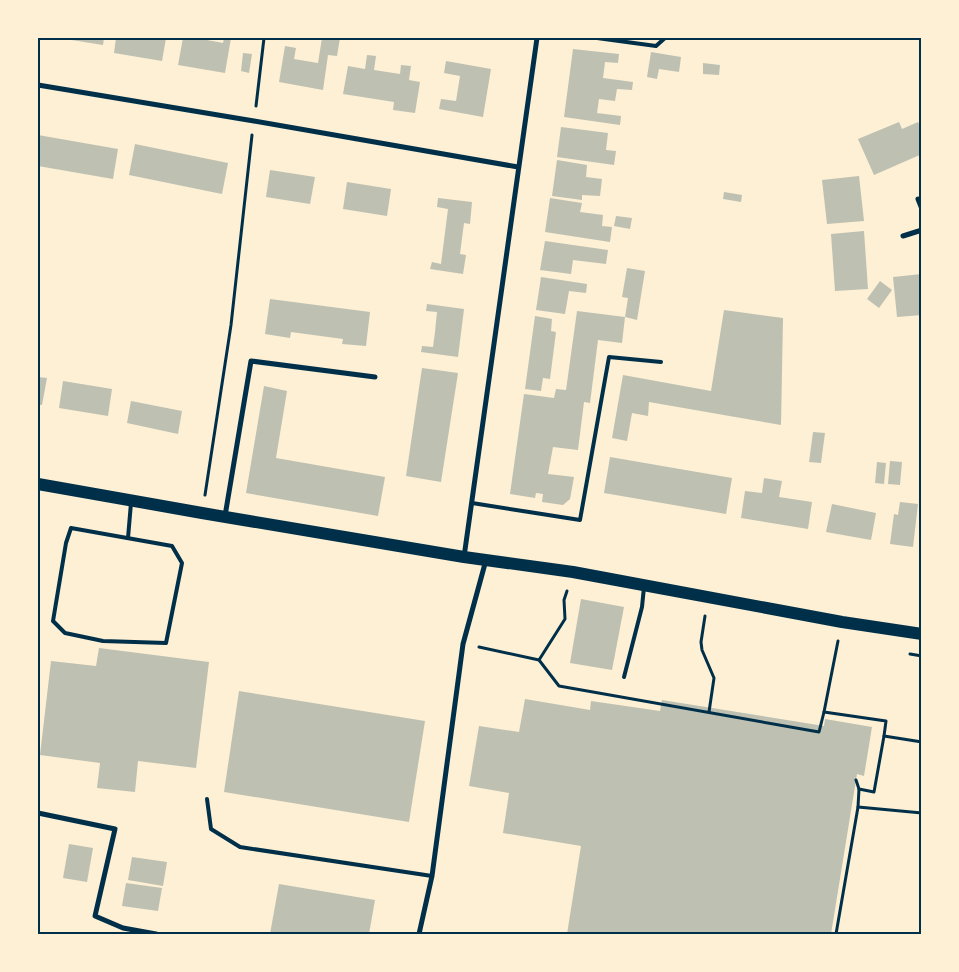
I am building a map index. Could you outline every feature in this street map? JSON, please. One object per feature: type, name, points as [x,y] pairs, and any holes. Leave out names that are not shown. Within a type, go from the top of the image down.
[{"type":"main road","points":[[38,484],[464,557],[573,572],[842,622],[922,634]]},
{"type":"street","points":[[464,557],[537,38]]},
{"type":"street","points":[[38,85],[518,167]]},
{"type":"street","points":[[918,199],[922,209]]},
{"type":"street","points":[[903,236],[922,230]]},
{"type":"street","points":[[224,517],[251,361],[375,377]]},
{"type":"street","points":[[419,934],[432,876],[463,644],[487,560]]},
{"type":"street","points":[[38,812],[115,829],[95,916],[122,928],[156,934]]},
{"type":"lane","points":[[597,38],[656,46],[665,38]]},
{"type":"lane","points":[[472,503],[580,520],[609,357],[660,362]]},
{"type":"lane","points":[[128,538],[131,500]]},
{"type":"lane","points":[[71,528],[128,538],[172,546],[182,563],[166,643],[103,641],[65,633],[53,621],[66,543],[71,528]]},
{"type":"lane","points":[[624,677],[642,607],[644,586]]},
{"type":"lane","points":[[207,799],[210,829],[240,847],[432,876]]},
{"type":"path","points":[[202,513],[231,326],[264,38]]},
{"type":"path","points":[[539,660],[564,619],[564,600],[573,572]]},
{"type":"path","points":[[709,712],[714,678],[702,650],[701,642],[710,598]]},
{"type":"path","points":[[463,644],[539,660],[559,686],[819,732],[823,722],[842,622]]},
{"type":"path","points":[[824,712],[886,721],[874,792],[859,789]]},
{"type":"path","points":[[884,736],[922,742]]},
{"type":"path","points":[[836,934],[858,807],[859,789],[856,780]]},
{"type":"path","points":[[858,807],[922,813]]},
{"type":"building","points":[[59,38],[104,38],[103,45]]},
{"type":"building","points":[[116,38],[166,38],[162,61],[114,53]]},
{"type":"building","points":[[183,38],[208,38],[207,40],[223,43],[224,38],[231,38],[225,73],[178,65]]},
{"type":"building","points":[[322,38],[340,38],[337,56],[328,55],[323,90],[279,82],[285,46],[296,48],[294,59],[318,63]]},
{"type":"building","points":[[573,49],[619,54],[618,63],[605,62],[603,78],[633,82],[632,90],[617,89],[615,101],[599,99],[597,113],[621,116],[620,125],[564,117]]},
{"type":"building","points":[[651,52],[681,57],[679,72],[659,69],[657,79],[647,77]]},
{"type":"building","points":[[243,53],[252,54],[249,73],[241,71]]},
{"type":"building","points":[[367,55],[376,56],[374,70],[400,74],[401,65],[411,66],[409,80],[420,82],[415,113],[393,110],[394,102],[343,94],[348,66],[365,69]]},
{"type":"building","points":[[446,61],[491,69],[483,117],[439,109],[441,99],[456,101],[460,76],[444,73]]},
{"type":"building","points":[[703,63],[720,65],[719,75],[703,74]]},
{"type":"building","points":[[899,122],[902,129],[918,122],[922,130],[922,154],[874,175],[858,139]]},
{"type":"building","points":[[561,127],[608,133],[606,150],[616,151],[614,165],[557,157]]},
{"type":"building","points":[[38,135],[118,149],[113,179],[38,166]]},
{"type":"building","points":[[135,144],[228,163],[222,194],[129,175]]},
{"type":"building","points":[[557,160],[587,165],[586,177],[602,179],[600,196],[582,195],[582,200],[552,196]]},
{"type":"building","points":[[270,170],[315,177],[310,204],[266,197]]},
{"type":"building","points":[[859,176],[864,221],[827,224],[822,180]]},
{"type":"building","points":[[347,182],[391,189],[387,216],[343,209]]},
{"type":"building","points":[[724,192],[742,195],[741,202],[723,199]]},
{"type":"building","points":[[438,198],[472,202],[470,224],[464,223],[460,254],[466,255],[463,274],[430,269],[432,262],[441,264],[448,209],[437,207]]},
{"type":"building","points":[[550,198],[582,203],[580,212],[603,215],[602,226],[612,227],[610,242],[545,232]]},
{"type":"building","points":[[616,216],[632,218],[630,229],[614,226]]},
{"type":"building","points":[[864,231],[868,289],[835,291],[831,234]]},
{"type":"building","points":[[545,241],[608,250],[606,264],[573,260],[571,274],[540,270]]},
{"type":"building","points":[[627,268],[645,271],[637,320],[625,317],[628,298],[622,297]]},
{"type":"building","points":[[922,274],[922,315],[897,317],[893,277]]},
{"type":"building","points":[[541,277],[587,284],[586,293],[569,291],[565,314],[536,310]]},
{"type":"building","points":[[880,281],[892,290],[879,308],[867,299]]},
{"type":"building","points":[[270,299],[370,312],[366,346],[342,344],[343,339],[291,332],[290,338],[265,334]]},
{"type":"building","points":[[427,304],[464,309],[458,357],[421,352],[422,346],[433,347],[435,332],[437,312],[426,311]]},
{"type":"building","points":[[724,310],[783,318],[781,425],[649,402],[648,416],[632,413],[627,441],[612,438],[623,375],[711,391]]},
{"type":"building","points":[[577,311],[625,317],[622,343],[598,340],[590,403],[584,402],[578,450],[553,447],[548,474],[574,477],[570,499],[563,505],[542,502],[543,494],[536,493],[535,498],[510,494],[524,394],[554,398],[556,389],[566,390]]},
{"type":"building","points":[[535,316],[552,319],[551,331],[556,332],[550,379],[543,378],[541,391],[525,389]]},
{"type":"building","points":[[422,368],[458,373],[441,482],[406,476]]},
{"type":"building","points":[[38,377],[47,378],[42,405],[38,405]]},
{"type":"building","points":[[63,381],[112,389],[108,416],[59,408]]},
{"type":"building","points":[[264,386],[287,391],[276,458],[385,477],[378,516],[246,493]]},
{"type":"building","points":[[131,401],[182,411],[178,434],[127,423]]},
{"type":"building","points":[[813,432],[825,433],[821,463],[809,462]]},
{"type":"building","points":[[610,457],[732,478],[726,514],[604,493]]},
{"type":"building","points":[[890,461],[902,462],[900,485],[888,484]]},
{"type":"building","points":[[877,462],[886,463],[884,484],[875,483]]},
{"type":"building","points":[[764,478],[782,481],[779,497],[812,502],[808,529],[741,518],[745,491],[762,493]]},
{"type":"building","points":[[900,502],[918,504],[913,547],[890,544],[894,514],[898,515]]},
{"type":"building","points":[[832,504],[876,513],[871,540],[826,532]]},
{"type":"building","points":[[581,599],[624,607],[612,670],[570,663]]},
{"type":"building","points":[[99,648],[209,662],[196,768],[138,761],[135,792],[97,788],[100,763],[40,755],[51,661],[96,666]]},
{"type":"building","points":[[239,691],[425,721],[409,822],[224,792]]},
{"type":"building","points":[[525,699],[590,710],[591,701],[660,711],[662,700],[824,726],[825,719],[872,727],[864,776],[857,774],[831,934],[567,934],[581,846],[503,833],[509,793],[469,786],[479,726],[519,732]]},
{"type":"building","points":[[69,844],[93,848],[87,882],[63,878]]},
{"type":"building","points":[[132,857],[167,862],[163,886],[128,880]]},
{"type":"building","points":[[126,883],[162,888],[158,911],[122,906]]},
{"type":"building","points":[[279,884],[375,900],[369,934],[270,934]]}]
